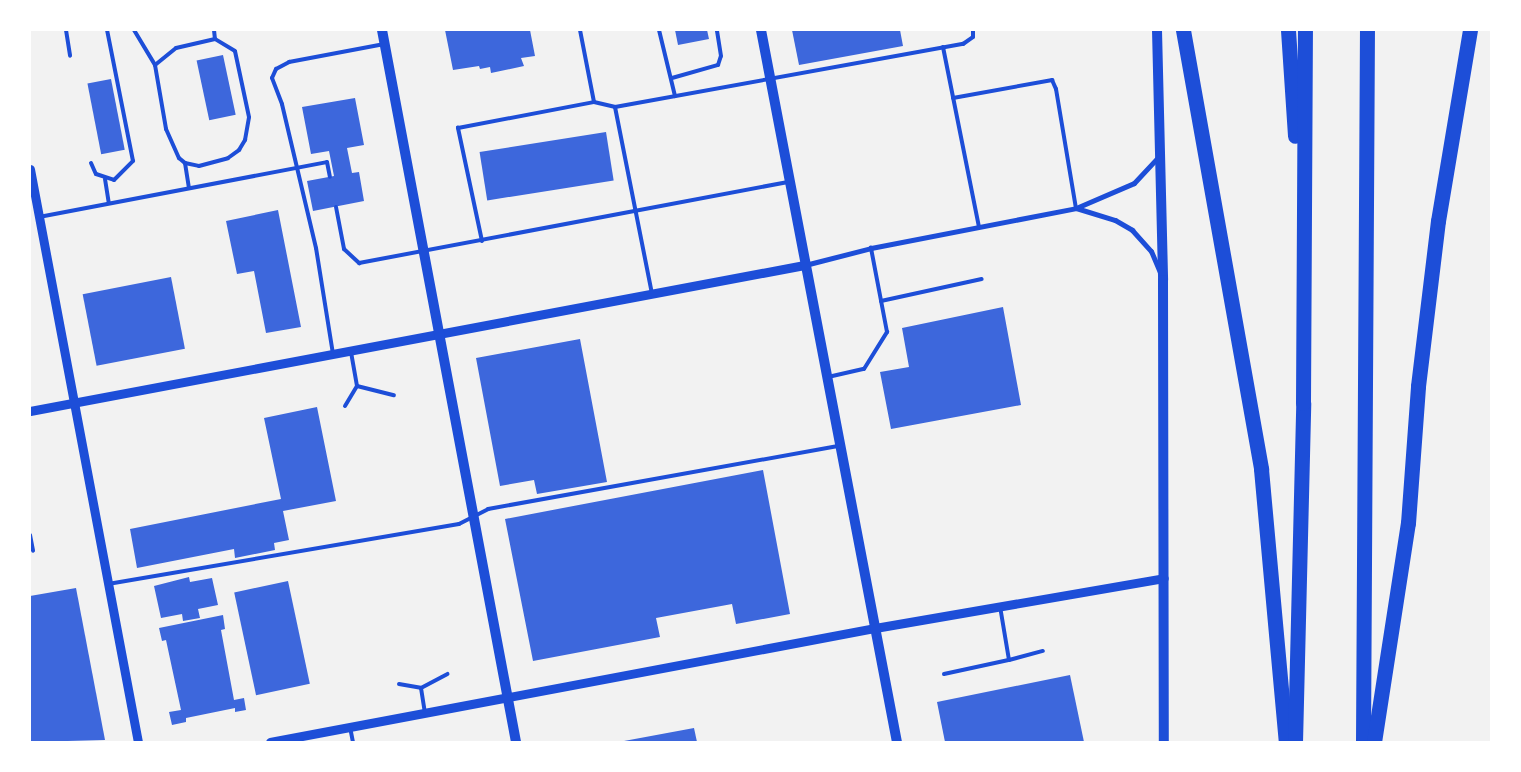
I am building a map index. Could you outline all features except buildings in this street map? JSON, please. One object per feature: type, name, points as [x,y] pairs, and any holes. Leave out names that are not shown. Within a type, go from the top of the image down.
[{"type":"highway","points":[[1183,30],[1261,470],[1286,742]]},
{"type":"highway","points":[[1288,30],[1304,250]]},
{"type":"highway","points":[[1295,742],[1304,250],[1305,30]]},
{"type":"highway","points":[[1363,742],[1367,30]]},
{"type":"highway","points":[[1374,742],[1408,523],[1418,386],[1438,221],[1470,30]]},
{"type":"main road","points":[[382,30],[516,742]]},
{"type":"main road","points":[[761,30],[804,266],[897,742]]},
{"type":"main road","points":[[1158,30],[1163,280],[1164,742]]},
{"type":"street","points":[[30,411],[804,266],[871,248],[1076,208],[1134,183],[1160,154]]},
{"type":"street","points":[[30,169],[138,742]]},
{"type":"street","points":[[1076,208],[1115,220],[1132,230],[1151,251],[1163,280]]},
{"type":"street","points":[[270,742],[876,628],[1164,578]]},
{"type":"lane","points":[[66,30],[70,56]]},
{"type":"lane","points":[[91,163],[96,174],[105,179],[114,180],[133,161],[107,30]]},
{"type":"lane","points":[[134,30],[155,65],[166,129],[172,147],[185,163],[189,188]]},
{"type":"lane","points":[[214,30],[215,39]]},
{"type":"lane","points":[[580,30],[594,102]]},
{"type":"lane","points":[[659,30],[675,96]]},
{"type":"lane","points":[[672,78],[718,64],[721,56],[717,30]]},
{"type":"lane","points":[[482,241],[458,128],[594,102],[615,107],[963,44],[972,37],[973,30]]},
{"type":"lane","points":[[155,65],[176,48],[215,39],[235,51],[249,127],[239,150],[228,158],[199,166],[185,163]]},
{"type":"lane","points":[[333,354],[316,248],[282,104],[275,90],[272,78],[276,69],[289,62],[384,44]]},
{"type":"lane","points":[[943,47],[979,227]]},
{"type":"lane","points":[[953,98],[1052,80],[1056,89],[1076,208]]},
{"type":"lane","points":[[615,107],[652,294]]},
{"type":"lane","points":[[39,217],[327,162],[330,177]]},
{"type":"lane","points":[[105,179],[109,203]]},
{"type":"lane","points":[[336,207],[344,249],[359,263],[788,182]]},
{"type":"lane","points":[[826,377],[864,370],[887,332],[871,248]]},
{"type":"lane","points":[[881,301],[982,279]]},
{"type":"lane","points":[[345,406],[357,386],[351,351]]},
{"type":"lane","points":[[357,386],[394,395]]},
{"type":"lane","points":[[108,584],[459,524],[488,509],[840,446]]},
{"type":"lane","points":[[30,535],[33,551]]},
{"type":"lane","points":[[1000,606],[1009,660]]},
{"type":"lane","points":[[944,674],[1043,651]]},
{"type":"lane","points":[[398,684],[420,688],[447,674]]},
{"type":"lane","points":[[420,688],[425,713]]},
{"type":"lane","points":[[350,727],[353,742]]}]
